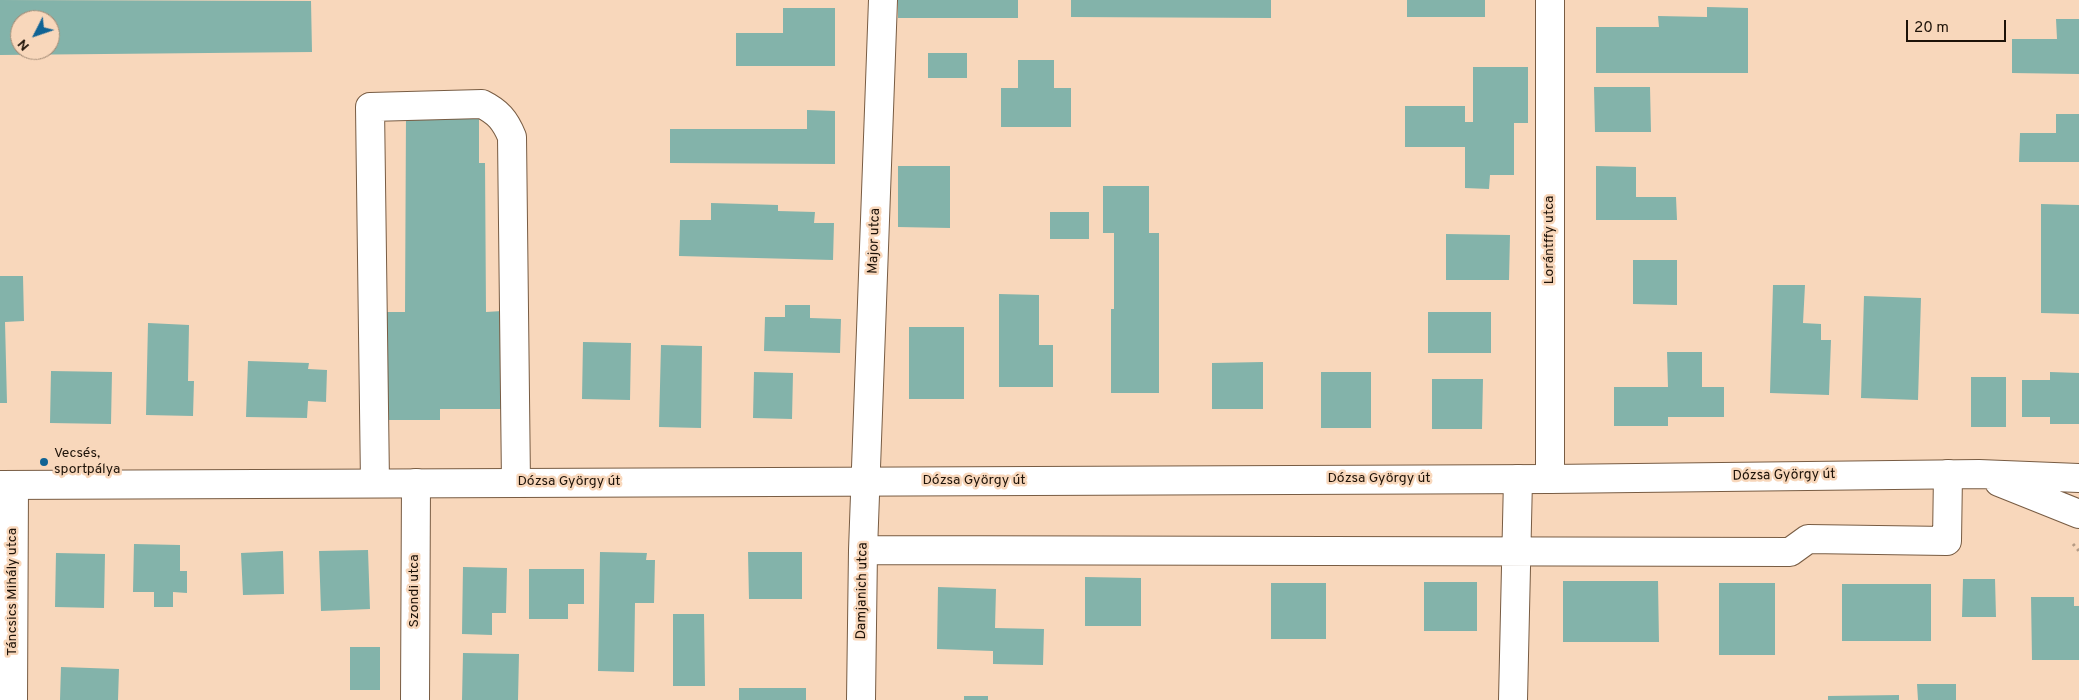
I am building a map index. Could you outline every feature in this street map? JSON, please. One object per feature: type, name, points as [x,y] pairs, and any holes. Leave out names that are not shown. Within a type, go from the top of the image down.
[{"type":"main road","name":"Major utca","points":[[867,482],[883,0]]},
{"type":"main road","name":"Lorántffy utca","points":[[1550,0],[1550,480]]},
{"type":"main road","points":[[375,483],[370,107],[482,104],[496,111],[506,122],[512,137],[516,482]]},
{"type":"main road","name":"Dózsa György út","points":[[7,485],[1550,480],[1948,474],[2079,478]]},
{"type":"main road","points":[[863,550],[1790,552],[1808,539],[1947,541],[1948,474]]},
{"type":"main road","name":"Dózsa György út","points":[[1979,474],[2079,514]]},
{"type":"main road","points":[[1513,700],[1518,479]]},
{"type":"main road","name":"Damjanich utca","points":[[861,700],[863,550],[867,482]]},
{"type":"main road","name":"Szondi utca","points":[[415,700],[416,483]]},
{"type":"main road","name":"Táncsics Mihály utca","points":[[7,485],[13,700]]},
{"type":"building","points":[[0,0],[311,1],[312,52],[60,54],[60,10],[10,10],[10,55],[0,55]]},
{"type":"building","points":[[898,0],[1018,0],[1018,18],[898,18]]},
{"type":"building","points":[[1071,0],[1271,0],[1271,18],[1071,17]]},
{"type":"building","points":[[1407,0],[1485,0],[1485,17],[1407,17]]},
{"type":"building","points":[[1707,7],[1748,8],[1748,73],[1596,73],[1596,27],[1659,27],[1658,16],[1707,17]]},
{"type":"building","points":[[783,8],[835,8],[835,66],[736,66],[736,33],[783,33]]},
{"type":"building","points":[[2056,19],[2079,19],[2079,74],[2012,73],[2012,39],[2057,39]]},
{"type":"building","points":[[928,53],[967,53],[967,78],[928,78]]},
{"type":"building","points":[[1018,60],[1054,60],[1054,88],[1071,88],[1071,127],[1001,127],[1001,88],[1018,88]]},
{"type":"building","points":[[1473,67],[1528,67],[1528,123],[1514,123],[1514,175],[1490,175],[1489,189],[1465,188],[1465,147],[1405,147],[1405,106],[1465,106],[1465,122],[1473,122]]},
{"type":"building","points":[[1594,87],[1650,87],[1651,132],[1595,132]]},
{"type":"building","points":[[807,110],[835,111],[835,164],[670,163],[670,129],[807,129]]},
{"type":"building","points":[[2056,114],[2079,114],[2079,162],[2019,162],[2020,133],[2056,133]]},
{"type":"building","points":[[406,115],[479,115],[479,163],[485,163],[486,312],[502,311],[503,409],[440,409],[440,420],[383,420],[382,312],[405,312]]},
{"type":"building","points":[[898,166],[950,166],[950,228],[898,227]]},
{"type":"building","points":[[1596,166],[1636,167],[1636,197],[1676,197],[1677,220],[1596,220]]},
{"type":"building","points":[[1103,186],[1149,186],[1149,233],[1159,233],[1159,393],[1111,393],[1111,309],[1114,309],[1114,233],[1103,233]]},
{"type":"building","points":[[711,203],[778,205],[778,211],[815,212],[814,223],[834,223],[833,260],[679,256],[680,220],[711,220]]},
{"type":"building","points":[[2041,204],[2079,205],[2079,314],[2041,313]]},
{"type":"building","points":[[1050,212],[1089,212],[1089,239],[1050,239]]},
{"type":"building","points":[[1446,234],[1510,235],[1509,280],[1446,280]]},
{"type":"building","points":[[1633,260],[1677,260],[1677,305],[1633,304]]},
{"type":"building","points":[[0,276],[23,276],[24,321],[5,322],[7,403],[0,403]]},
{"type":"building","points":[[1773,285],[1805,285],[1803,323],[1821,324],[1821,340],[1831,340],[1829,395],[1770,393]]},
{"type":"building","points":[[999,294],[1039,295],[1039,345],[1053,345],[1053,387],[999,387]]},
{"type":"building","points":[[1864,296],[1921,298],[1918,400],[1861,398]]},
{"type":"building","points":[[785,305],[810,305],[810,318],[841,319],[840,353],[764,351],[765,317],[785,317]]},
{"type":"building","points":[[1428,312],[1491,312],[1491,353],[1428,353]]},
{"type":"building","points":[[148,323],[189,325],[188,381],[194,381],[193,416],[146,415]]},
{"type":"building","points":[[909,327],[964,327],[964,399],[909,399]]},
{"type":"building","points":[[583,342],[631,343],[630,400],[582,399]]},
{"type":"building","points":[[661,345],[702,346],[701,428],[659,427]]},
{"type":"building","points":[[1667,352],[1702,352],[1702,387],[1724,387],[1724,417],[1668,417],[1668,426],[1614,426],[1614,387],[1668,387]]},
{"type":"building","points":[[248,361],[309,363],[308,369],[327,370],[326,402],[308,401],[307,418],[246,417]]},
{"type":"building","points":[[1263,362],[1263,409],[1212,409],[1212,363]]},
{"type":"building","points":[[51,371],[112,372],[111,424],[50,423]]},
{"type":"building","points":[[754,372],[793,373],[792,419],[753,418]]},
{"type":"building","points":[[1321,372],[1371,372],[1371,428],[1321,428]]},
{"type":"building","points":[[2050,372],[2079,373],[2079,424],[2050,424],[2050,417],[2022,417],[2022,380],[2050,380]]},
{"type":"building","points":[[1971,377],[2006,377],[2006,427],[1971,427]]},
{"type":"building","points":[[1432,379],[1483,379],[1482,429],[1432,429]]},
{"type":"building","points":[[134,544],[180,545],[180,571],[187,571],[187,593],[173,592],[173,607],[154,607],[154,592],[133,592]]},
{"type":"building","points":[[368,550],[370,609],[321,611],[319,551]]},
{"type":"building","points":[[283,551],[284,594],[243,595],[241,553]]},
{"type":"building","points":[[600,552],[647,553],[646,560],[655,560],[654,603],[635,603],[634,672],[598,671]]},
{"type":"building","points":[[748,552],[802,552],[802,599],[749,599]]},
{"type":"building","points":[[56,553],[105,554],[104,608],[55,607]]},
{"type":"building","points":[[463,567],[507,568],[506,613],[492,613],[492,635],[462,634]]},
{"type":"building","points":[[529,569],[584,569],[584,604],[568,604],[568,619],[529,619]]},
{"type":"building","points":[[1085,577],[1141,578],[1141,626],[1085,626]]},
{"type":"building","points":[[1963,579],[1995,579],[1996,617],[1962,617]]},
{"type":"building","points":[[1563,581],[1658,581],[1659,642],[1563,642]]},
{"type":"building","points":[[1424,582],[1477,582],[1477,631],[1424,631]]},
{"type":"building","points":[[1271,583],[1326,583],[1326,639],[1271,639]]},
{"type":"building","points":[[1719,583],[1775,583],[1775,655],[1719,655]]},
{"type":"building","points":[[1842,584],[1931,584],[1931,641],[1842,641]]},
{"type":"building","points":[[938,587],[996,589],[995,628],[1044,629],[1043,665],[993,664],[993,651],[937,649]]},
{"type":"building","points":[[2031,597],[2074,597],[2074,606],[2079,606],[2079,660],[2032,660]]},
{"type":"building","points":[[673,614],[704,614],[705,686],[673,686]]},
{"type":"building","points":[[350,647],[380,647],[380,690],[350,690]]},
{"type":"building","points":[[463,653],[519,654],[518,700],[462,700]]},
{"type":"building","points":[[61,667],[119,669],[118,700],[60,700]]},
{"type":"building","points":[[1917,684],[1956,684],[1956,700],[1918,700]]},
{"type":"building","points":[[739,688],[806,688],[806,700],[739,700]]},
{"type":"building","points":[[1899,695],[1899,700],[1828,700],[1828,696]]},
{"type":"building","points":[[964,696],[988,696],[988,700],[964,700]]},
{"type":"place","name":"Vecsés, sportpálya","points":[[44,462]]}]
